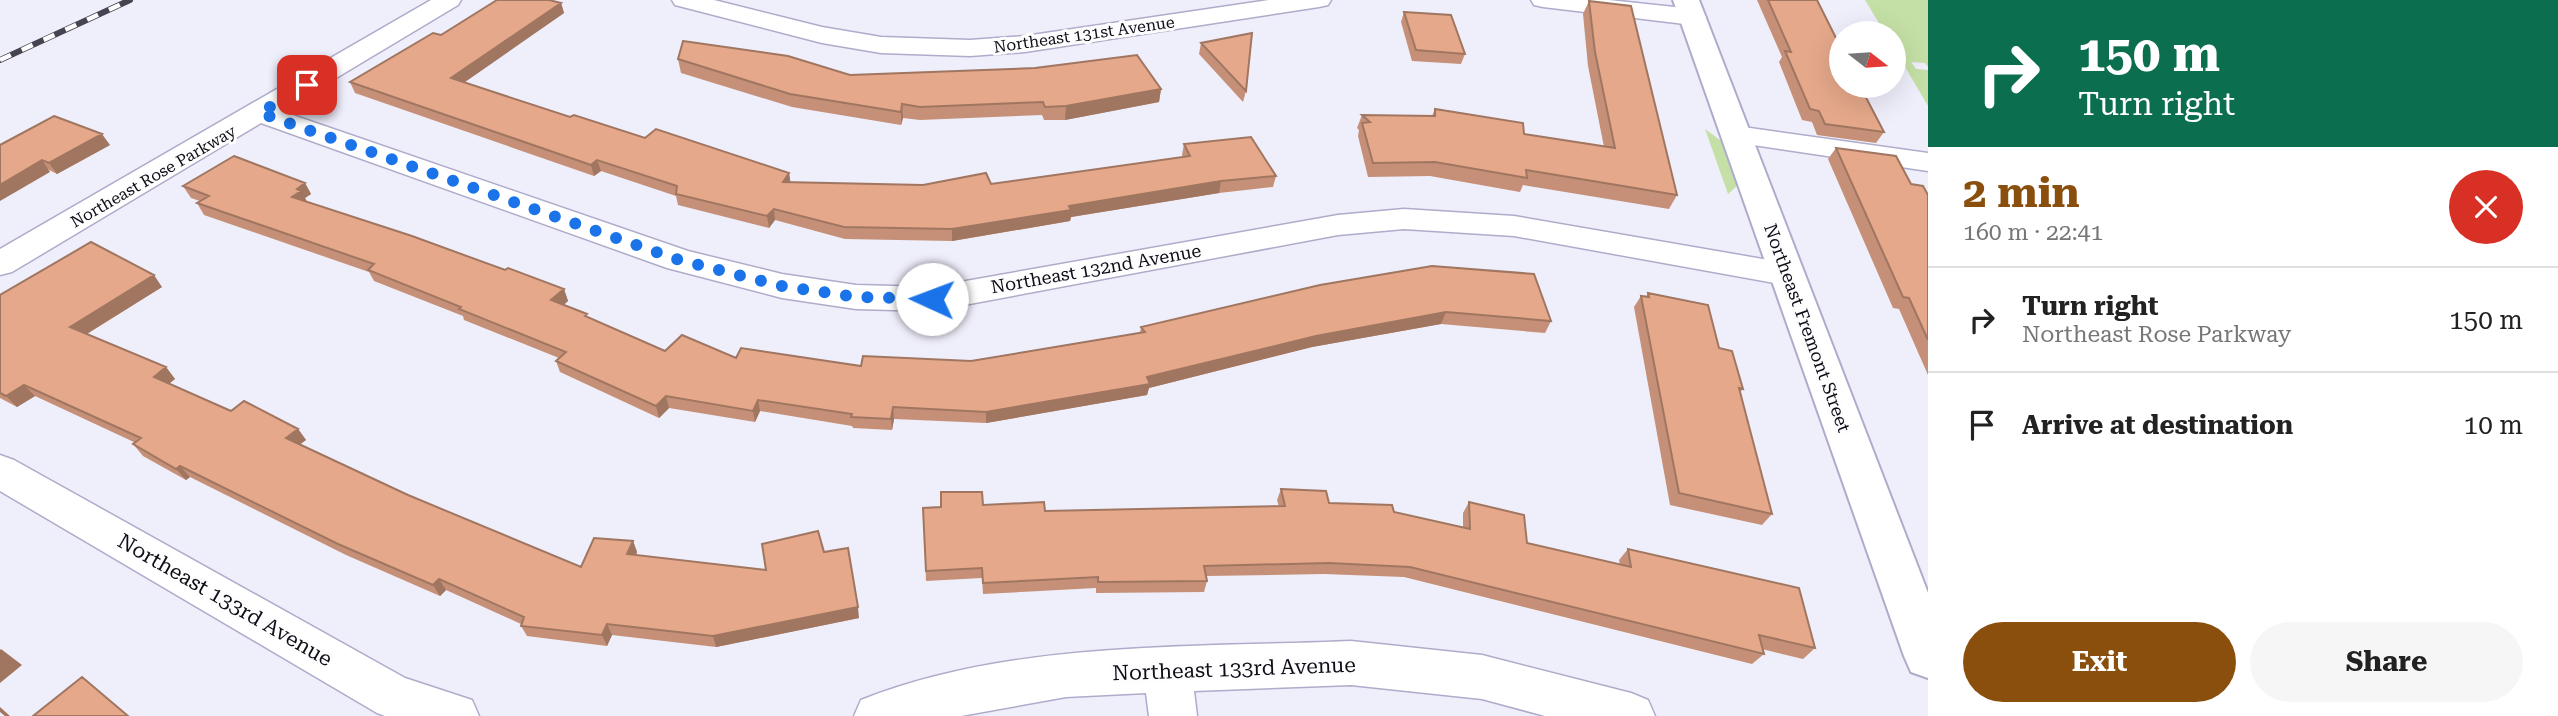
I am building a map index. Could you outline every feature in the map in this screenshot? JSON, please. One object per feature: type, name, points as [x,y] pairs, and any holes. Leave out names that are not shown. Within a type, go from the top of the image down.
[{"type":"street","name":"Northeast Rose Parkway","points":[[0,264],[449,0]]},
{"type":"street","name":"Northeast 131st Avenue","points":[[684,0],[822,36],[881,45],[934,48],[1025,44],[1319,0]]},
{"type":"street","points":[[1543,0],[1690,9]]},
{"type":"street","name":"Northeast Fremont Street","points":[[1690,9],[1928,656]]},
{"type":"street","name":"Northeast 132nd Avenue","points":[[260,113],[679,260],[782,286],[856,297],[932,299],[1338,225],[1404,219],[1514,226],[1786,274]]},
{"type":"street","points":[[1736,135],[1928,162]]},
{"type":"street","name":"Northeast 133rd Avenue","points":[[0,471],[394,696],[455,716]]},
{"type":"street","name":"Northeast 133rd Avenue","points":[[878,716],[952,695],[1066,675],[1170,694],[1351,663],[1482,677],[1631,716]]},
{"type":"green space","points":[[1865,0],[1928,0],[1928,67],[1925,63],[1911,62],[1916,69],[1928,70],[1928,106],[1906,68],[1906,21],[1878,21]]},
{"type":"green space","points":[[1705,129],[1724,143],[1738,181],[1738,185],[1728,194]]},
{"type":"building","points":[[497,0],[549,0],[561,3],[451,78],[645,138],[656,129],[789,173],[783,182],[923,185],[986,173],[991,184],[1190,156],[1184,144],[1251,137],[1276,176],[1221,181],[1069,206],[1071,210],[952,229],[844,227],[774,209],[767,216],[676,194],[677,186],[597,160],[591,165],[350,82],[433,33],[441,35]]},
{"type":"building","points":[[1768,0],[1817,0],[1829,24],[1829,98],[1866,98],[1884,132],[1825,124],[1819,111],[1810,109],[1785,51],[1791,52]]},
{"type":"building","points":[[1589,1],[1631,6],[1677,195],[1526,170],[1527,178],[1435,162],[1373,163],[1362,123],[1370,122],[1362,115],[1435,116],[1435,109],[1523,123],[1524,134],[1615,148],[1595,52]]},
{"type":"building","points":[[1404,12],[1451,15],[1465,54],[1416,50]]},
{"type":"building","points":[[1252,33],[1246,91],[1201,43]]},
{"type":"building","points":[[683,41],[788,56],[850,75],[1035,68],[1137,55],[1161,89],[1066,106],[1045,107],[1043,102],[920,107],[902,104],[901,112],[790,94],[678,59]]},
{"type":"building","points":[[54,116],[102,134],[49,163],[42,160],[0,185],[0,145]]},
{"type":"building","points":[[1836,148],[1896,156],[1911,184],[1923,186],[1928,195],[1928,340],[1909,298],[1903,297]]},
{"type":"building","points":[[234,156],[305,183],[297,189],[301,191],[292,197],[564,289],[551,300],[665,351],[682,335],[736,358],[741,348],[861,366],[863,356],[971,361],[1145,332],[1141,327],[1320,285],[1432,266],[1534,274],[1551,321],[1446,312],[1316,336],[1147,377],[1150,384],[986,412],[893,407],[891,419],[851,417],[852,414],[758,400],[753,411],[666,396],[656,406],[556,361],[566,352],[368,270],[374,264],[197,203],[209,196],[183,186]]},
{"type":"building","points":[[91,242],[154,275],[70,327],[166,367],[154,377],[231,411],[244,401],[298,429],[286,438],[408,495],[581,567],[594,538],[633,541],[627,554],[766,570],[762,544],[818,531],[824,552],[848,548],[858,607],[713,636],[607,624],[602,635],[521,626],[524,617],[439,579],[433,585],[338,544],[180,466],[176,469],[133,444],[141,438],[24,385],[6,396],[0,393],[0,295]]},
{"type":"building","points":[[1648,293],[1708,305],[1719,348],[1732,351],[1772,514],[1679,493],[1641,296],[1649,297]]},
{"type":"building","points":[[1281,489],[1326,491],[1329,503],[1392,505],[1394,512],[1470,529],[1469,502],[1524,515],[1527,543],[1631,567],[1628,549],[1799,588],[1815,648],[1759,635],[1764,654],[1410,567],[1329,563],[1204,566],[1207,581],[1098,582],[1098,577],[983,583],[982,568],[926,571],[923,508],[941,507],[941,492],[982,492],[983,505],[1044,502],[1045,511],[1285,506]]},
{"type":"building","points":[[82,677],[128,716],[33,716]]},
{"type":"railway","points":[[0,60],[130,0]]},
{"type":"route","points":[[307,85],[260,113],[679,260],[782,286],[856,297],[932,299]]}]
